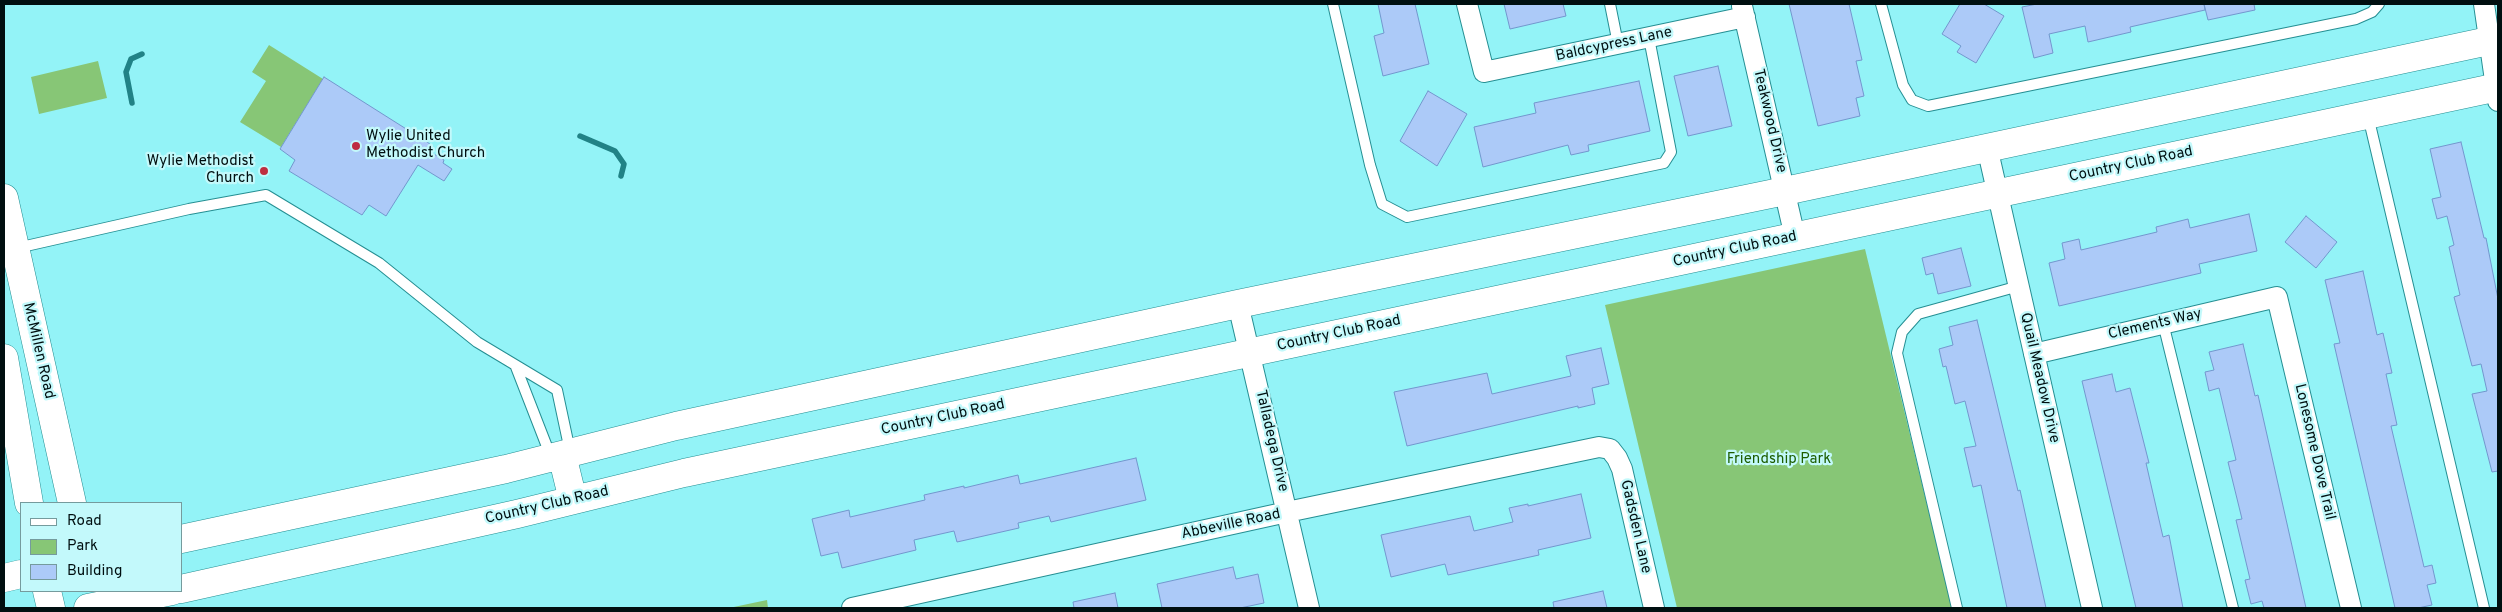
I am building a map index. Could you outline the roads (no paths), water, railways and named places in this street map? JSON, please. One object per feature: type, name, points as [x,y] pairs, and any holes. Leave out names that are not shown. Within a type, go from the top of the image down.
[{"type":"main road","points":[[182,539],[561,455],[676,426],[1238,304],[1785,191],[2494,40]]},
{"type":"main road","name":"Country Club Road","points":[[182,589],[684,474],[1250,352],[2368,115],[2498,92]]},
{"type":"main road","name":"McMillen Road","points":[[4,198],[9,250],[72,502]]},
{"type":"main road","points":[[4,358],[29,502]]},
{"type":"main road","points":[[561,455],[573,500]]},
{"type":"main road","points":[[4,578],[20,574]]},
{"type":"main road","points":[[47,592],[51,608]]},
{"type":"main road","points":[[92,604],[166,592]]},
{"type":"street","name":"Baldcypress Lane","points":[[1467,4],[1484,72],[1649,38],[1743,10]]},
{"type":"street","points":[[2484,4],[2494,40],[2498,92]]},
{"type":"street","name":"Teakwood Drive","points":[[1743,10],[1795,238]]},
{"type":"street","name":"Quail Meadow Drive","points":[[1987,147],[2092,608]]},
{"type":"street","name":"Clements Way","points":[[2034,354],[2277,297]]},
{"type":"street","name":"Lonesome Dove Trail","points":[[2277,297],[2351,608]]},
{"type":"street","name":"Talladega Drive","points":[[1238,304],[1309,608]]},
{"type":"street","name":"Abbeville Road","points":[[852,608],[1587,448],[1599,447],[1610,449]]},
{"type":"street","name":"Gadsden Lane","points":[[1610,449],[1622,469],[1654,608]]},
{"type":"lane","points":[[1333,4],[1370,165],[1382,204],[1407,217],[1664,163],[1671,152],[1649,38]]},
{"type":"lane","points":[[1610,4],[1618,44]]},
{"type":"lane","points":[[1881,4],[1903,85],[1912,100],[1928,106],[2356,19],[2372,12],[2379,4]]},
{"type":"lane","points":[[2368,115],[2484,608]]},
{"type":"lane","points":[[9,250],[189,208],[266,195],[379,263],[477,342],[557,390],[561,455]]},
{"type":"lane","points":[[1957,608],[1898,353],[1902,332],[1918,314],[2019,286]]},
{"type":"lane","points":[[2163,323],[2234,608]]},
{"type":"lane","points":[[516,367],[561,455]]},
{"type":"waterway","points":[[132,103],[126,72],[131,59],[142,54]]},
{"type":"waterway","points":[[580,136],[615,151],[624,164],[621,176]]},
{"type":"place","name":"Wylie United Methodist Church","points":[[356,146]]},
{"type":"place","name":"Wylie Methodist Church","points":[[264,171]]},
{"type":"park label","name":"Friendship Park","points":[[1779,460]]}]
